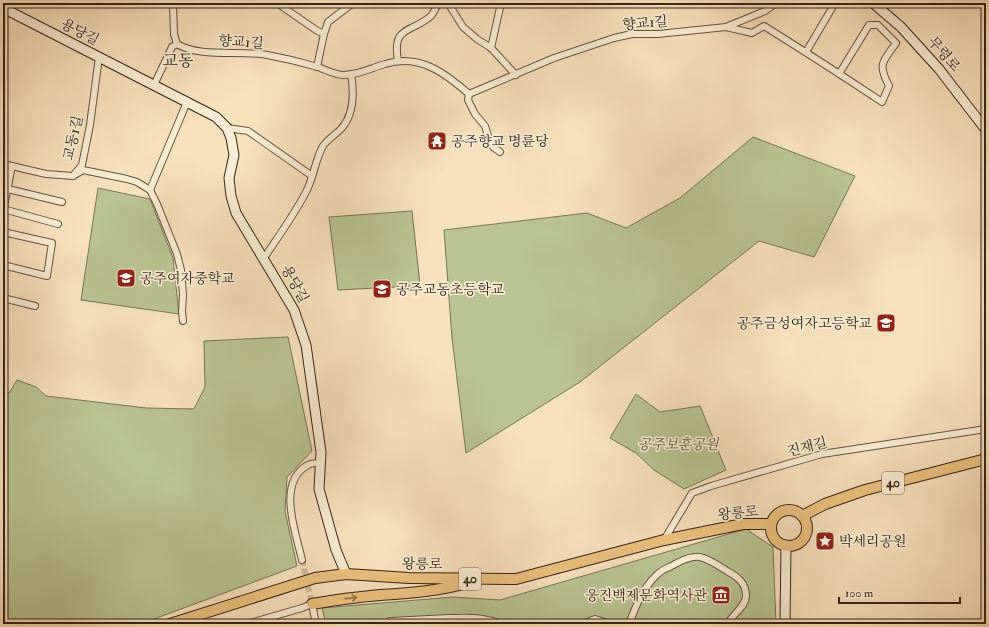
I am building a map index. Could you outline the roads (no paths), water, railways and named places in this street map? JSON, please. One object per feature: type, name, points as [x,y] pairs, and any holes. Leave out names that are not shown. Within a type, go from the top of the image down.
[{"type":"main road","name":"40","points":[[802,516],[825,504],[865,490],[986,459]]},
{"type":"main road","name":"왕릉로","points":[[786,545],[781,544],[773,536],[772,524],[774,518],[783,511],[795,511],[802,516]]},
{"type":"main road","points":[[786,545],[798,544],[805,536],[807,524],[802,516]]},
{"type":"main road","name":"왕릉로","points":[[170,624],[316,578],[346,574],[409,578],[516,579],[664,540],[743,524],[772,524]]},
{"type":"main road","points":[[312,604],[343,599],[430,591],[450,588],[480,579]]},
{"type":"street","points":[[154,85],[172,47],[177,44],[174,34],[173,3]]},
{"type":"street","points":[[277,3],[324,34]]},
{"type":"street","points":[[317,67],[328,22],[353,3]]},
{"type":"street","points":[[398,61],[396,51],[397,41],[401,34],[423,22],[432,15],[438,3]]},
{"type":"street","points":[[448,3],[463,27],[477,40],[491,48],[516,75]]},
{"type":"street","points":[[491,48],[501,3]]},
{"type":"street","name":"향교1길","points":[[177,44],[187,48],[199,50],[266,55],[317,67],[342,75],[363,72],[398,61],[425,64],[444,74],[469,94],[554,58],[614,38],[632,34],[658,34],[726,27],[766,11],[776,3]]},
{"type":"street","points":[[806,52],[835,3]]},
{"type":"street","name":"무령로","points":[[874,3],[901,27],[939,69],[986,130]]},
{"type":"street","name":"용당길","points":[[3,8],[216,116],[227,128],[231,138],[234,155],[229,178],[231,196],[236,213],[294,310],[306,345],[320,452],[319,489],[336,550],[346,574]]},
{"type":"street","points":[[726,27],[752,33],[764,26],[882,102],[889,86],[882,73],[882,64],[896,43],[878,25],[869,25],[839,74]]},
{"type":"street","name":"교동1길","points":[[3,164],[46,174],[73,176],[82,165],[90,125],[99,57]]},
{"type":"street","points":[[264,258],[307,191],[324,146],[331,136],[340,130],[347,121],[352,105],[353,88],[351,74]]},
{"type":"street","points":[[469,94],[468,100],[475,114],[485,126],[493,147],[500,152]]},
{"type":"street","points":[[150,190],[187,102]]},
{"type":"street","points":[[227,128],[248,131],[312,176]]},
{"type":"street","points":[[12,166],[3,210],[58,224]]},
{"type":"street","points":[[73,176],[83,170],[127,179],[137,182],[150,190],[177,254],[181,270],[184,295],[182,312],[183,321]]},
{"type":"street","points":[[8,188],[62,202]]},
{"type":"street","points":[[3,232],[52,243],[47,276],[3,265]]},
{"type":"street","points":[[3,298],[35,306]]},
{"type":"street","name":"진재길","points":[[664,540],[692,493],[711,486],[822,454],[986,429]]},
{"type":"street","points":[[302,560],[293,522],[290,498],[292,483],[298,473],[309,465],[320,463]]},
{"type":"street","points":[[786,545],[786,624]]},
{"type":"street","points":[[629,624],[639,599],[651,582],[662,571],[684,559],[699,557],[710,561],[735,575],[744,583],[746,597],[743,605],[731,618],[728,624]]},
{"type":"street","points":[[247,624],[312,604],[316,624]]},
{"type":"street","points":[[388,624],[390,621],[449,621],[472,617],[489,619],[501,624]]},
{"type":"street","points":[[582,624],[595,619],[610,624]]},
{"type":"tunnel","points":[[302,560],[312,604]]},
{"type":"place","name":"공주향교 명륜당","points":[[437,141]]},
{"type":"place","name":"공주여자중학교","points":[[126,278]]},
{"type":"place","name":"공주교동초등학교","points":[[382,289]]},
{"type":"place","name":"공주금성여자고등학교","points":[[886,323]]},
{"type":"place","name":"박세리공원","points":[[825,541]]},
{"type":"place","name":"웅진백제문화역사관","points":[[721,595]]},
{"type":"district","name":"교동","points":[[178,61]]},
{"type":"park label","name":"공주보훈공원","points":[[678,444]]}]
